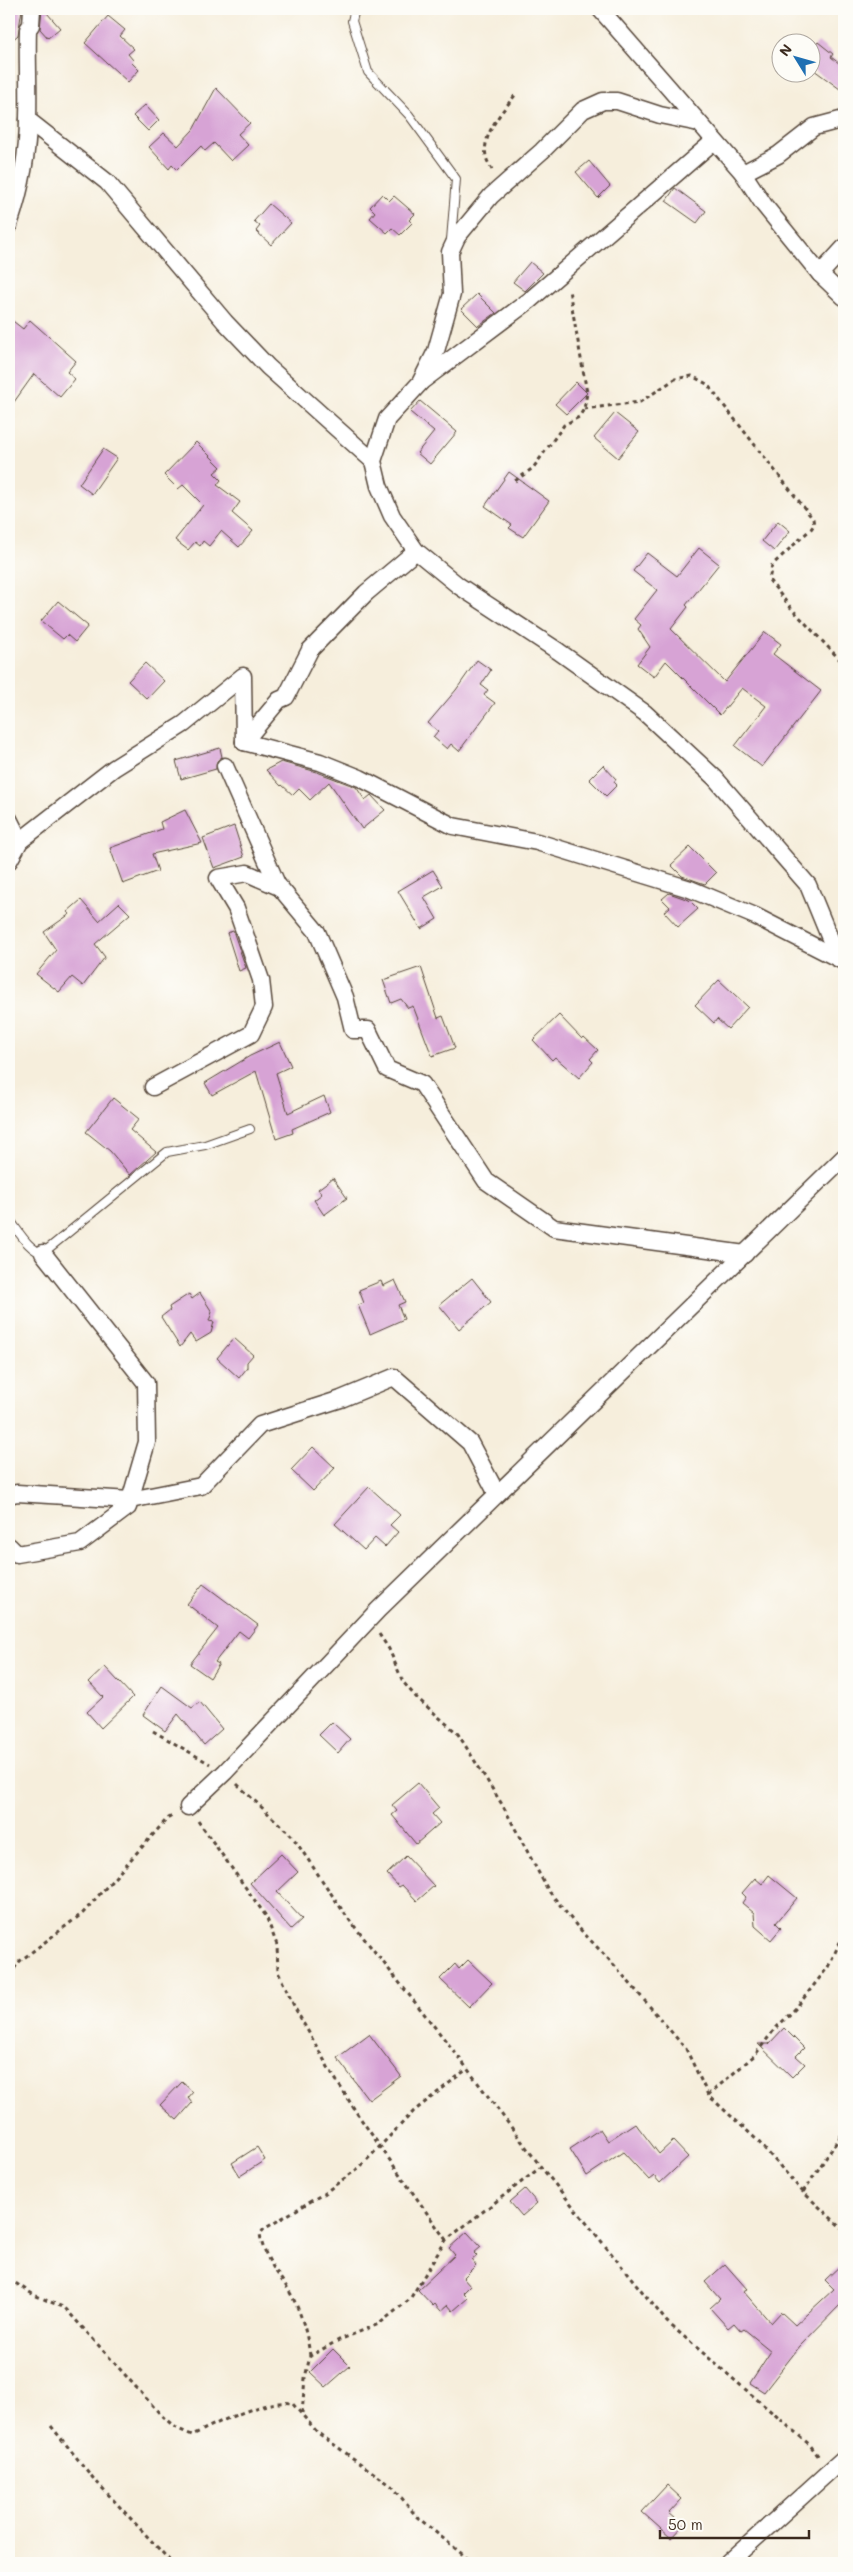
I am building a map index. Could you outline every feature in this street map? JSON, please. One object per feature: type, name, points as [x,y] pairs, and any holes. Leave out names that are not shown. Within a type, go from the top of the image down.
[{"type":"street","points":[[9,225],[23,167],[28,120],[26,82],[28,29],[31,25],[32,9]]},
{"type":"street","points":[[600,9],[744,173],[764,205],[820,274],[844,297]]},
{"type":"street","points":[[420,383],[436,351],[452,294],[450,252],[457,237],[491,196],[542,151],[583,110],[603,101],[617,101],[660,115],[699,123]]},
{"type":"street","points":[[744,173],[778,155],[814,127],[844,119]]},
{"type":"street","points":[[28,120],[107,182],[225,322],[268,367],[373,461]]},
{"type":"street","points":[[714,141],[522,306],[420,383],[386,419],[373,461],[379,486],[392,516],[416,551],[459,586],[558,651],[645,713],[715,778],[808,885],[841,960]]},
{"type":"street","points":[[820,274],[844,248]]},
{"type":"street","points":[[244,742],[279,700],[286,697],[310,650],[366,594],[416,551]]},
{"type":"street","points":[[9,861],[20,841],[114,768],[184,724],[243,676],[244,742]]},
{"type":"street","points":[[244,742],[320,762],[360,778],[453,826],[536,842],[690,889],[755,916],[841,960]]},
{"type":"street","points":[[225,766],[280,887],[317,932],[345,997],[353,1030],[368,1030],[387,1069],[422,1084],[486,1181],[554,1228],[745,1254]]},
{"type":"street","points":[[9,819],[20,841]]},
{"type":"street","points":[[154,1087],[251,1034],[264,1006],[261,980],[236,908],[218,878],[247,873],[280,887]]},
{"type":"street","points":[[188,1807],[224,1772],[378,1610],[844,1157]]},
{"type":"street","points":[[9,1546],[18,1554],[80,1543],[128,1507],[147,1442],[146,1383],[43,1253]]},
{"type":"street","points":[[9,1495],[16,1492],[130,1500],[201,1486],[260,1425],[341,1399],[394,1377],[470,1443],[497,1494]]},
{"type":"street","points":[[728,2563],[844,2458]]},
{"type":"lane","points":[[354,9],[352,21],[368,72],[409,115],[456,179],[450,252]]},
{"type":"lane","points":[[9,1219],[37,1252],[43,1253],[167,1152],[205,1145],[250,1129]]},
{"type":"path","points":[[491,196],[492,169],[487,160],[486,143],[497,118],[516,94]]},
{"type":"path","points":[[515,481],[534,468],[564,425],[579,417],[584,409],[587,393],[565,270]]},
{"type":"path","points":[[584,409],[640,402],[675,379],[692,376],[707,384],[813,519],[814,525],[812,529],[772,565],[769,580],[791,608],[844,664]]},
{"type":"path","points":[[378,1610],[374,1627],[389,1649],[403,1682],[416,1697],[458,1734],[503,1806],[548,1890],[576,1926],[615,1966],[686,2049],[708,2095],[756,2139],[803,2192],[844,2230]]},
{"type":"path","points":[[153,1731],[224,1772],[292,1836],[347,1917],[467,2069],[541,2167],[667,2322],[810,2444],[830,2472]]},
{"type":"path","points":[[9,1975],[20,1961],[83,1913],[168,1819],[188,1807],[266,1916],[277,1945],[278,1972],[294,2008],[358,2115],[446,2240]]},
{"type":"path","points":[[708,2095],[754,2055],[774,2030],[796,2008],[828,1967],[844,1934]]},
{"type":"path","points":[[302,2413],[305,2378],[310,2356],[306,2327],[287,2288],[266,2256],[260,2234],[264,2229],[343,2181],[414,2111],[467,2069]]},
{"type":"path","points":[[803,2192],[844,2131]]},
{"type":"path","points":[[310,2356],[339,2340],[379,2324],[410,2299],[446,2240],[541,2167]]},
{"type":"path","points":[[9,2279],[34,2295],[65,2308],[162,2416],[184,2433],[192,2435],[240,2413],[274,2404],[292,2403],[318,2433],[393,2487],[416,2516],[473,2563]]},
{"type":"path","points":[[52,2426],[93,2478],[172,2563]]},
{"type":"building","points":[[9,9],[22,9],[18,35],[9,43]]},
{"type":"building","points":[[42,9],[51,9],[47,13],[60,28],[48,38],[40,29]]},
{"type":"building","points":[[108,16],[125,30],[120,36],[134,49],[128,54],[133,60],[131,62],[139,70],[128,82],[85,43]]},
{"type":"building","points":[[820,44],[833,54],[831,57],[844,67],[844,92],[820,74]]},
{"type":"building","points":[[216,88],[250,123],[238,134],[248,145],[231,161],[214,143],[205,151],[201,146],[177,170],[172,165],[169,169],[149,147],[164,133],[178,146],[193,130]]},
{"type":"building","points":[[145,105],[159,120],[148,131],[133,116]]},
{"type":"building","points":[[589,161],[610,186],[598,198],[576,172]]},
{"type":"building","points":[[675,188],[706,211],[697,223],[666,201]]},
{"type":"building","points":[[382,194],[389,201],[394,196],[415,214],[409,220],[412,223],[400,235],[392,228],[387,233],[370,218],[375,212],[370,207]]},
{"type":"building","points":[[269,204],[291,223],[271,245],[256,231],[260,226],[254,221]]},
{"type":"building","points":[[530,262],[543,273],[525,291],[513,282]]},
{"type":"building","points":[[477,294],[496,313],[478,326],[461,309]]},
{"type":"building","points":[[9,318],[23,329],[30,320],[76,361],[67,372],[75,379],[60,397],[34,374],[9,409]]},
{"type":"building","points":[[576,382],[587,393],[566,414],[555,404]]},
{"type":"building","points":[[420,401],[457,432],[430,464],[417,453],[434,432],[410,412]]},
{"type":"building","points":[[615,413],[639,432],[618,458],[594,438]]},
{"type":"building","points":[[196,442],[221,467],[214,473],[221,480],[217,485],[240,502],[232,513],[253,531],[239,547],[221,531],[209,546],[203,541],[200,546],[195,542],[188,550],[175,540],[203,505],[183,485],[178,489],[164,475]]},
{"type":"building","points":[[103,449],[117,458],[92,494],[79,484]]},
{"type":"building","points":[[509,472],[549,501],[523,537],[509,528],[512,525],[485,506]]},
{"type":"building","points":[[778,521],[790,531],[774,551],[762,541]]},
{"type":"building","points":[[699,548],[719,564],[686,605],[688,607],[671,629],[725,682],[765,632],[781,644],[773,654],[821,691],[762,767],[735,746],[766,706],[742,688],[720,715],[666,661],[654,677],[637,664],[650,647],[638,629],[641,625],[634,619],[657,590],[633,571],[647,553],[677,576]]},
{"type":"building","points":[[58,601],[88,626],[75,642],[67,635],[63,639],[41,621]]},
{"type":"building","points":[[477,660],[491,670],[481,685],[488,690],[484,695],[495,703],[459,751],[451,744],[447,749],[433,737],[438,731],[428,723],[456,690]]},
{"type":"building","points":[[145,663],[164,681],[147,699],[128,681]]},
{"type":"building","points":[[220,748],[222,757],[217,761],[216,769],[181,779],[176,761]]},
{"type":"building","points":[[281,762],[317,772],[356,787],[365,800],[371,795],[385,810],[362,829],[329,782],[310,800],[299,789],[293,795],[281,786],[266,770]]},
{"type":"building","points":[[603,765],[616,779],[614,782],[617,785],[606,796],[589,779]]},
{"type":"building","points":[[185,810],[202,843],[152,854],[158,871],[123,884],[110,848],[162,829],[160,822]]},
{"type":"building","points":[[234,826],[244,857],[214,868],[203,838]]},
{"type":"building","points":[[690,847],[716,873],[705,884],[682,876],[671,865]]},
{"type":"building","points":[[433,870],[443,886],[424,897],[437,919],[421,929],[398,891]]},
{"type":"building","points":[[669,893],[689,900],[698,909],[678,927],[664,912],[670,907],[662,899]]},
{"type":"building","points":[[81,900],[99,921],[119,903],[130,914],[95,944],[105,957],[83,986],[72,977],[59,992],[36,974],[56,950],[44,932],[70,914],[67,912]]},
{"type":"building","points":[[233,931],[246,968],[239,971],[227,933]]},
{"type":"building","points":[[421,967],[438,1018],[443,1016],[455,1048],[432,1056],[413,1006],[408,1008],[401,999],[391,1003],[383,980]]},
{"type":"building","points":[[719,980],[748,1007],[728,1029],[717,1019],[714,1023],[695,1005]]},
{"type":"building","points":[[559,1015],[582,1039],[584,1037],[598,1050],[590,1059],[593,1062],[579,1078],[555,1057],[552,1060],[533,1040]]},
{"type":"building","points":[[280,1042],[291,1066],[276,1073],[288,1113],[324,1096],[330,1112],[292,1129],[293,1133],[276,1139],[256,1071],[212,1095],[205,1083],[250,1056]]},
{"type":"building","points":[[113,1098],[139,1119],[130,1130],[156,1152],[130,1175],[110,1151],[86,1132]]},
{"type":"building","points":[[333,1178],[347,1198],[324,1215],[314,1200],[322,1194],[318,1189]]},
{"type":"building","points":[[472,1278],[491,1302],[459,1329],[439,1305]]},
{"type":"building","points":[[395,1280],[405,1302],[398,1305],[404,1319],[370,1334],[358,1305],[364,1303],[359,1290],[381,1281],[383,1286]]},
{"type":"building","points":[[200,1293],[212,1312],[209,1321],[214,1322],[211,1333],[196,1342],[190,1334],[180,1347],[161,1317],[170,1310],[169,1307],[189,1294],[192,1299]]},
{"type":"building","points":[[234,1338],[253,1355],[247,1362],[247,1368],[239,1378],[217,1358]]},
{"type":"building","points":[[313,1447],[335,1468],[313,1491],[291,1470]]},
{"type":"building","points":[[369,1487],[400,1515],[390,1525],[398,1532],[385,1547],[375,1538],[364,1550],[335,1524]]},
{"type":"building","points":[[203,1584],[258,1625],[248,1638],[239,1631],[215,1662],[219,1664],[210,1678],[190,1664],[218,1628],[187,1604]]},
{"type":"building","points":[[105,1667],[133,1697],[101,1728],[87,1712],[103,1697],[89,1682]]},
{"type":"building","points":[[162,1686],[192,1708],[200,1702],[222,1729],[204,1745],[178,1714],[165,1731],[143,1715]]},
{"type":"building","points":[[332,1722],[350,1739],[338,1753],[319,1735]]},
{"type":"building","points":[[418,1783],[439,1808],[432,1814],[440,1823],[416,1844],[392,1815],[397,1811],[392,1805]]},
{"type":"building","points":[[281,1854],[298,1872],[277,1892],[302,1919],[291,1929],[250,1883]]},
{"type":"building","points":[[406,1856],[434,1886],[417,1901],[402,1885],[399,1887],[387,1874]]},
{"type":"building","points":[[769,1875],[797,1898],[776,1923],[781,1928],[771,1940],[755,1926],[754,1913],[742,1903],[746,1897],[742,1893],[755,1878],[762,1884]]},
{"type":"building","points":[[468,1960],[492,1983],[469,2007],[440,1979],[455,1964],[459,1969]]},
{"type":"building","points":[[784,2028],[804,2048],[796,2056],[805,2064],[792,2077],[758,2044],[769,2044]]},
{"type":"building","points":[[369,2034],[401,2076],[369,2100],[337,2058]]},
{"type":"building","points":[[182,2082],[193,2092],[188,2098],[192,2103],[177,2120],[160,2105]]},
{"type":"building","points":[[635,2123],[659,2154],[673,2141],[688,2157],[660,2183],[654,2176],[649,2180],[623,2152],[587,2176],[570,2149],[600,2129],[608,2141]]},
{"type":"building","points":[[257,2147],[265,2160],[240,2176],[232,2163]]},
{"type":"building","points":[[525,2189],[537,2203],[522,2216],[510,2202]]},
{"type":"building","points":[[467,2232],[481,2247],[474,2253],[477,2256],[472,2260],[476,2265],[463,2278],[470,2286],[463,2293],[468,2298],[453,2311],[448,2305],[441,2311],[435,2304],[433,2306],[418,2290],[455,2255],[449,2248]]},
{"type":"building","points":[[844,2262],[844,2301],[800,2346],[764,2392],[750,2383],[771,2351],[744,2329],[741,2331],[734,2323],[728,2328],[710,2308],[720,2299],[705,2282],[725,2264],[747,2289],[743,2291],[771,2323],[781,2312],[795,2325],[834,2289],[825,2280]]},
{"type":"building","points":[[333,2349],[350,2366],[326,2387],[310,2372]]},
{"type":"building","points":[[667,2485],[682,2499],[669,2513],[683,2525],[671,2538],[642,2512]]}]
